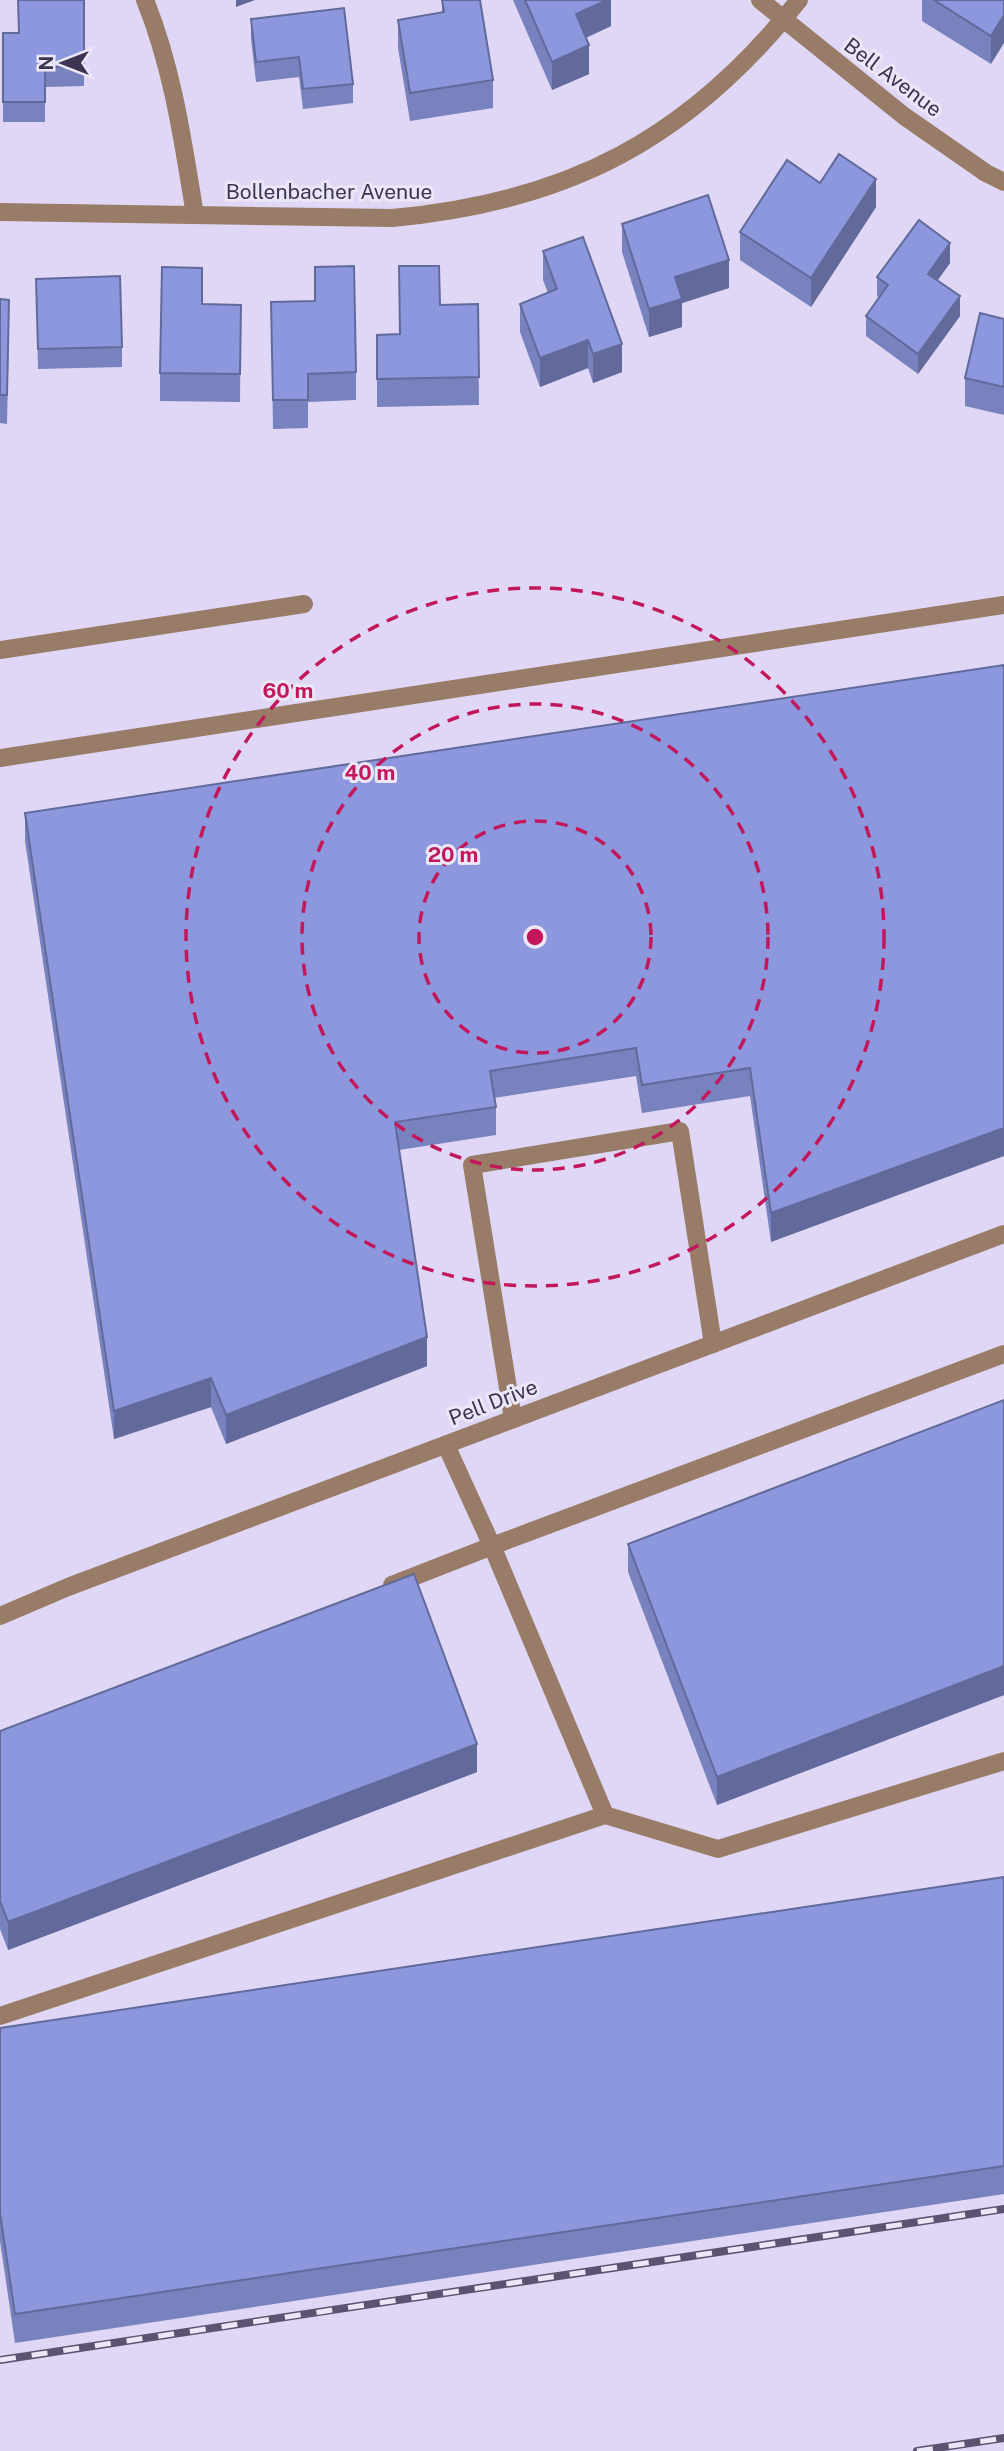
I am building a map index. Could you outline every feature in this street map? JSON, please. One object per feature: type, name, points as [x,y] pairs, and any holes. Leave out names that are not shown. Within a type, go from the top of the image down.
[{"type":"street","points":[[145,0],[154,21],[176,99],[195,215]]},
{"type":"street","name":"Bell Avenue","points":[[760,0],[904,116],[986,173],[1004,182]]},
{"type":"street","name":"Bollenbacher Avenue","points":[[0,212],[392,218],[447,213],[501,202],[553,186],[628,152],[696,107],[737,70],[799,0]]},
{"type":"street","points":[[0,650],[304,604]]},
{"type":"street","points":[[0,758],[1004,605]]},
{"type":"street","points":[[513,1419],[472,1165],[680,1131],[713,1344]]},
{"type":"street","name":"Pell Drive","points":[[0,1616],[68,1587],[1004,1234]]},
{"type":"street","points":[[376,1591],[1004,1354]]},
{"type":"street","points":[[446,1445],[492,1546],[605,1815]]},
{"type":"street","points":[[0,2016],[605,1815],[718,1849],[1004,1761]]},
{"type":"building","points":[[18,0],[84,0],[84,66],[45,67],[45,102],[3,102],[3,33],[19,33]]},
{"type":"building","points":[[442,0],[480,0],[493,80],[410,93],[398,20],[444,12]]},
{"type":"building","points":[[525,0],[607,0],[576,14],[589,45],[552,62]]},
{"type":"building","points":[[934,0],[1004,0],[1004,15],[991,36]]},
{"type":"building","points":[[344,8],[353,84],[303,89],[299,57],[256,62],[251,19]]},
{"type":"building","points":[[839,154],[876,179],[811,278],[740,232],[787,160],[820,183]]},
{"type":"building","points":[[708,195],[729,260],[675,277],[682,299],[649,309],[622,224]]},
{"type":"building","points":[[919,220],[950,243],[928,274],[960,296],[918,354],[866,316],[888,285],[877,277]]},
{"type":"building","points":[[583,237],[622,344],[593,354],[588,340],[540,358],[520,304],[557,289],[543,251]]},
{"type":"building","points":[[354,266],[356,372],[308,374],[308,400],[273,400],[271,302],[315,301],[315,267]]},
{"type":"building","points":[[399,266],[439,266],[440,305],[478,304],[479,377],[377,379],[377,335],[400,334]]},
{"type":"building","points":[[162,267],[202,268],[202,304],[241,305],[240,374],[160,373]]},
{"type":"building","points":[[120,276],[122,347],[38,349],[36,279]]},
{"type":"building","points":[[0,299],[9,300],[7,395],[0,395]]},
{"type":"building","points":[[980,313],[1004,319],[1004,387],[965,378]]},
{"type":"building","points":[[1004,665],[1004,1128],[771,1213],[750,1068],[642,1085],[636,1048],[490,1071],[496,1107],[395,1122],[427,1337],[226,1415],[211,1378],[114,1411],[25,813]]},
{"type":"building","points":[[1004,1400],[1004,1666],[717,1777],[628,1544]]},
{"type":"building","points":[[414,1574],[477,1744],[8,1922],[0,1901],[0,1731]]},
{"type":"building","points":[[1004,1877],[1004,2166],[15,2314],[0,2213],[0,2028]]},
{"type":"railway","points":[[0,2360],[1004,2209]]},
{"type":"railway","points":[[917,2451],[1004,2438]]}]
